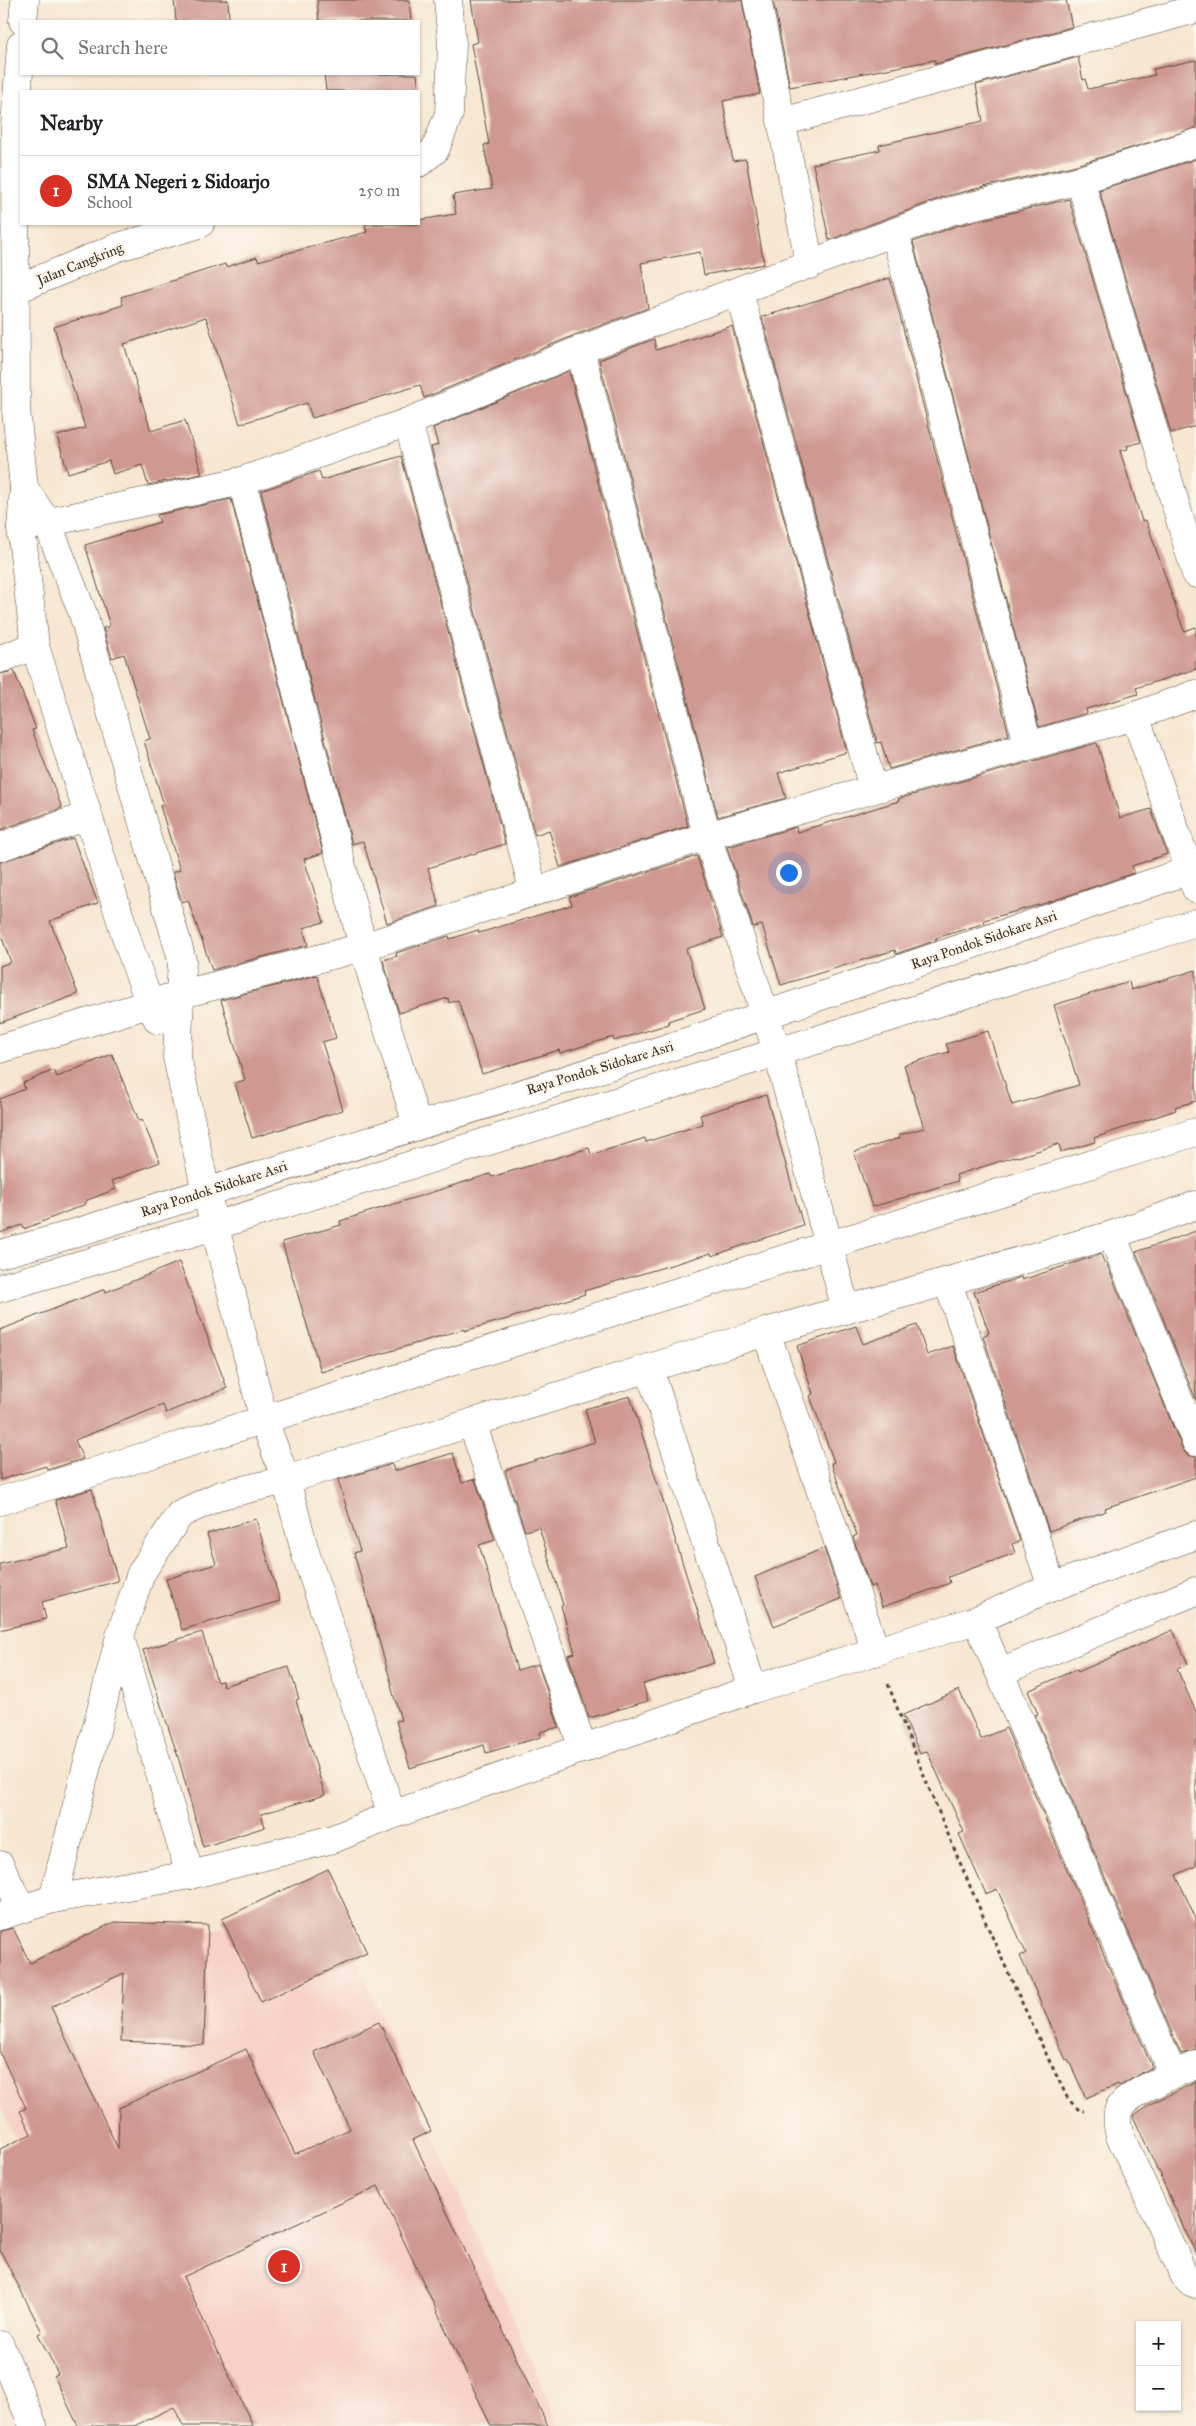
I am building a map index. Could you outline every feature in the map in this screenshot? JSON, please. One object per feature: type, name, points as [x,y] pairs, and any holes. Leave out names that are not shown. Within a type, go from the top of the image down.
[{"type":"street","points":[[23,20],[25,0]]},
{"type":"street","points":[[420,161],[434,150],[449,114],[452,44],[448,0]]},
{"type":"street","points":[[757,0],[810,265]]},
{"type":"street","points":[[782,122],[1196,9]]},
{"type":"street","points":[[20,48],[9,87],[7,127],[17,289],[8,411],[24,488],[34,525],[83,614],[182,960],[177,1057],[206,1192],[204,1229],[264,1420],[286,1480],[306,1555],[392,1815]]},
{"type":"street","points":[[34,525],[242,481],[408,422],[580,350],[951,211],[1080,180],[1196,143]]},
{"type":"street","points":[[1080,180],[1196,574]]},
{"type":"street","name":"Jalan Cangkring","points":[[17,289],[118,247],[196,225]]},
{"type":"street","points":[[895,233],[1028,745]]},
{"type":"street","points":[[739,292],[873,789]]},
{"type":"street","points":[[580,350],[708,836],[778,1054],[846,1310]]},
{"type":"street","points":[[408,422],[534,892]]},
{"type":"street","points":[[242,481],[363,947],[418,1125]]},
{"type":"street","points":[[34,525],[35,646],[87,816],[150,1005],[177,1057]]},
{"type":"street","points":[[0,659],[35,646]]},
{"type":"street","points":[[0,1049],[179,995],[363,947],[708,836],[1135,716],[1196,694]]},
{"type":"street","points":[[1135,716],[1194,876]]},
{"type":"street","points":[[0,846],[87,816]]},
{"type":"street","name":"Raya Pondok Sidokare Asri","points":[[0,1254],[59,1238],[418,1125],[1194,876]]},
{"type":"street","points":[[0,1288],[204,1229],[778,1054],[1196,923]]},
{"type":"street","points":[[0,1501],[1196,1132]]},
{"type":"street","points":[[53,1900],[120,1636],[141,1574],[180,1514],[221,1495],[286,1480],[766,1332],[948,1283],[1112,1235],[1196,1205]]},
{"type":"street","points":[[1112,1235],[1196,1442]]},
{"type":"street","points":[[948,1283],[1052,1587]]},
{"type":"street","points":[[766,1332],[876,1652]]},
{"type":"street","points":[[649,1368],[753,1689]]},
{"type":"street","points":[[472,1423],[583,1749]]},
{"type":"street","points":[[0,1865],[11,1912],[53,1900],[190,1875],[333,1839],[392,1815],[753,1689],[977,1620],[1052,1587],[1196,1535]]},
{"type":"street","points":[[1000,1672],[1193,1600]]},
{"type":"street","points":[[977,1620],[1184,2070],[1127,2100],[1120,2108],[1120,2136],[1184,2274],[1194,2287]]},
{"type":"street","points":[[120,1636],[190,1875]]},
{"type":"street","points":[[0,2345],[33,2426]]},
{"type":"path","points":[[876,1652],[957,1858],[1020,2000],[1068,2099],[1080,2111],[1120,2108]]},
{"type":"shaded area","points":[[334,1908],[559,2426],[156,2426],[0,2106],[0,1966]]},
{"type":"building","points":[[174,0],[228,0],[229,20],[176,20]]},
{"type":"building","points":[[317,0],[409,0],[411,20],[319,20]]},
{"type":"building","points":[[471,0],[742,0],[760,94],[723,101],[733,161],[746,159],[764,264],[704,275],[700,252],[641,263],[648,308],[575,335],[424,398],[420,385],[312,418],[307,403],[240,424],[206,317],[124,344],[151,431],[185,420],[202,474],[148,485],[142,465],[113,474],[109,461],[68,473],[57,436],[85,428],[54,327],[123,305],[121,297],[225,264],[226,267],[257,257],[258,261],[367,232],[365,225],[420,225],[420,220],[456,214],[453,195],[492,189],[484,145],[489,144],[471,44],[478,42]]},
{"type":"building","points":[[773,0],[1066,0],[1072,27],[935,64],[935,60],[790,87]]},
{"type":"building","points":[[1078,57],[1083,80],[1085,79],[1088,89],[1155,75],[1153,69],[1196,60],[1196,128],[1076,165],[946,196],[829,240],[813,164],[880,150],[879,145],[983,121],[976,85]]},
{"type":"building","points":[[324,75],[417,75],[419,90],[326,90]]},
{"type":"building","points":[[1196,159],[1196,426],[1171,433],[1099,190]]},
{"type":"building","points":[[1069,199],[1141,442],[1127,446],[1128,449],[1120,451],[1142,521],[1146,520],[1184,631],[1196,627],[1196,669],[1136,688],[1138,694],[1086,709],[1087,713],[1039,727],[913,242],[956,226]]},
{"type":"building","points":[[890,278],[1009,735],[889,769],[881,742],[877,743],[762,317]]},
{"type":"building","points":[[732,326],[847,752],[778,773],[786,798],[718,817],[599,360],[654,339],[656,350]]},
{"type":"building","points":[[569,371],[688,826],[560,867],[549,830],[535,835],[431,447],[438,445],[433,428]]},
{"type":"building","points":[[401,456],[505,844],[428,868],[439,906],[387,923],[363,841],[352,844],[261,491],[319,471],[322,480]]},
{"type":"building","points":[[231,499],[323,853],[304,859],[324,922],[303,928],[308,945],[212,970],[188,900],[182,902],[175,880],[173,872],[180,870],[160,806],[164,805],[144,741],[150,739],[124,654],[112,658],[103,628],[110,626],[85,545],[160,522],[157,515]]},
{"type":"building","points":[[14,671],[36,729],[32,730],[62,808],[0,830],[0,674]]},
{"type":"building","points":[[1097,743],[1120,818],[1151,809],[1167,854],[1132,866],[1134,873],[1046,903],[984,920],[985,923],[936,938],[937,940],[896,954],[895,950],[781,985],[762,925],[753,927],[727,847],[796,827],[797,832],[899,801],[898,799]]},
{"type":"building","points":[[73,838],[98,903],[50,921],[78,994],[0,1023],[0,966],[11,962],[0,933],[0,862]]},
{"type":"building","points":[[697,856],[723,937],[686,949],[705,1009],[668,1021],[669,1024],[614,1041],[613,1037],[560,1053],[559,1050],[482,1074],[458,1000],[449,1003],[448,998],[399,1013],[383,960],[397,956],[396,953],[449,936],[450,939],[478,930],[479,933],[572,905],[569,897]]},
{"type":"building","points":[[1196,970],[1196,1101],[1175,1107],[1176,1110],[1094,1138],[1095,1142],[1061,1152],[1059,1144],[1017,1156],[956,1175],[958,1181],[872,1207],[854,1152],[900,1138],[899,1135],[924,1128],[904,1065],[949,1052],[946,1044],[988,1031],[1012,1105],[1079,1085],[1054,1005],[1129,982],[1131,990]]},
{"type":"building","points":[[317,975],[336,1038],[322,1042],[343,1110],[252,1138],[235,1083],[245,1080],[221,1000]]},
{"type":"building","points":[[112,1054],[139,1121],[142,1120],[160,1162],[112,1181],[116,1189],[85,1201],[86,1204],[24,1229],[22,1225],[0,1233],[0,1099],[25,1089],[23,1083],[54,1070],[57,1077]]},
{"type":"building","points":[[766,1095],[803,1225],[712,1256],[711,1253],[584,1291],[585,1294],[507,1319],[464,1331],[464,1329],[321,1372],[282,1242],[341,1225],[340,1221],[490,1174],[492,1177],[589,1148],[591,1155],[645,1138],[646,1142],[703,1124],[700,1115]]},
{"type":"building","points":[[1196,1231],[1196,1400],[1136,1252]]},
{"type":"building","points":[[1101,1254],[1104,1263],[1106,1262],[1182,1448],[1187,1455],[1196,1457],[1196,1477],[1105,1508],[1106,1511],[1049,1531],[983,1336],[989,1333],[974,1292],[1021,1277],[1022,1280]]},
{"type":"building","points":[[179,1262],[227,1388],[166,1413],[163,1405],[75,1440],[83,1459],[47,1470],[46,1466],[0,1480],[0,1330],[105,1289],[106,1292]]},
{"type":"building","points":[[917,1325],[927,1355],[953,1346],[1020,1541],[1012,1544],[1015,1553],[948,1577],[950,1583],[882,1607],[875,1585],[870,1587],[853,1537],[857,1535],[831,1463],[834,1462],[810,1396],[813,1394],[797,1346],[856,1326],[863,1344]]},
{"type":"building","points":[[630,1396],[714,1663],[643,1684],[648,1701],[589,1718],[568,1655],[575,1653],[561,1606],[563,1605],[539,1527],[525,1531],[505,1470],[595,1442],[585,1409]]},
{"type":"building","points":[[453,1453],[462,1483],[475,1479],[495,1540],[479,1545],[517,1670],[538,1664],[559,1727],[540,1732],[541,1737],[486,1753],[484,1745],[410,1768],[396,1721],[401,1720],[354,1553],[360,1551],[338,1480],[392,1464],[394,1471]]},
{"type":"building","points":[[92,1489],[118,1581],[42,1602],[46,1619],[0,1630],[0,1564],[69,1548],[55,1500]]},
{"type":"building","points":[[256,1519],[280,1601],[182,1630],[166,1579],[216,1564],[207,1534]]},
{"type":"building","points":[[824,1548],[841,1599],[774,1626],[755,1577]]},
{"type":"building","points":[[1173,1630],[1188,1664],[1177,1669],[1196,1712],[1196,1866],[1176,1875],[1196,1919],[1196,2050],[1181,2054],[1035,1715],[1038,1714],[1028,1691],[1077,1669],[1078,1672]]},
{"type":"building","points":[[202,1632],[217,1682],[222,1681],[223,1686],[289,1667],[299,1699],[296,1700],[325,1795],[261,1814],[265,1827],[203,1847],[179,1760],[143,1650]]},
{"type":"building","points":[[959,1690],[981,1739],[1006,1728],[1152,2067],[1120,2086],[1118,2084],[1086,2098],[1068,2059],[1066,2060],[1020,1956],[1026,1953],[997,1889],[986,1894],[959,1834],[964,1832],[927,1751],[920,1754],[903,1715]]},
{"type":"building","points":[[328,1869],[367,1953],[261,2002],[222,1919]]},
{"type":"building","points":[[114,1922],[208,1925],[204,2045],[121,2041],[124,1973],[51,2007],[118,2149],[119,2108],[246,2049],[295,2154],[350,2129],[314,2052],[379,2022],[431,2131],[413,2140],[548,2426],[491,2426],[378,2186],[183,2277],[253,2426],[183,2426],[174,2407],[134,2426],[78,2426],[54,2376],[58,2374],[38,2334],[42,2332],[0,2250],[0,2149],[31,2134],[20,2111],[26,2108],[0,2053],[0,1931],[13,1928],[30,1963]]},
{"type":"building","points":[[1196,2082],[1196,2254],[1133,2116],[1150,2104]]},
{"type":"place","name":"SMA Negeri 2 Sidoarjo","points":[[284,2266]]}]
